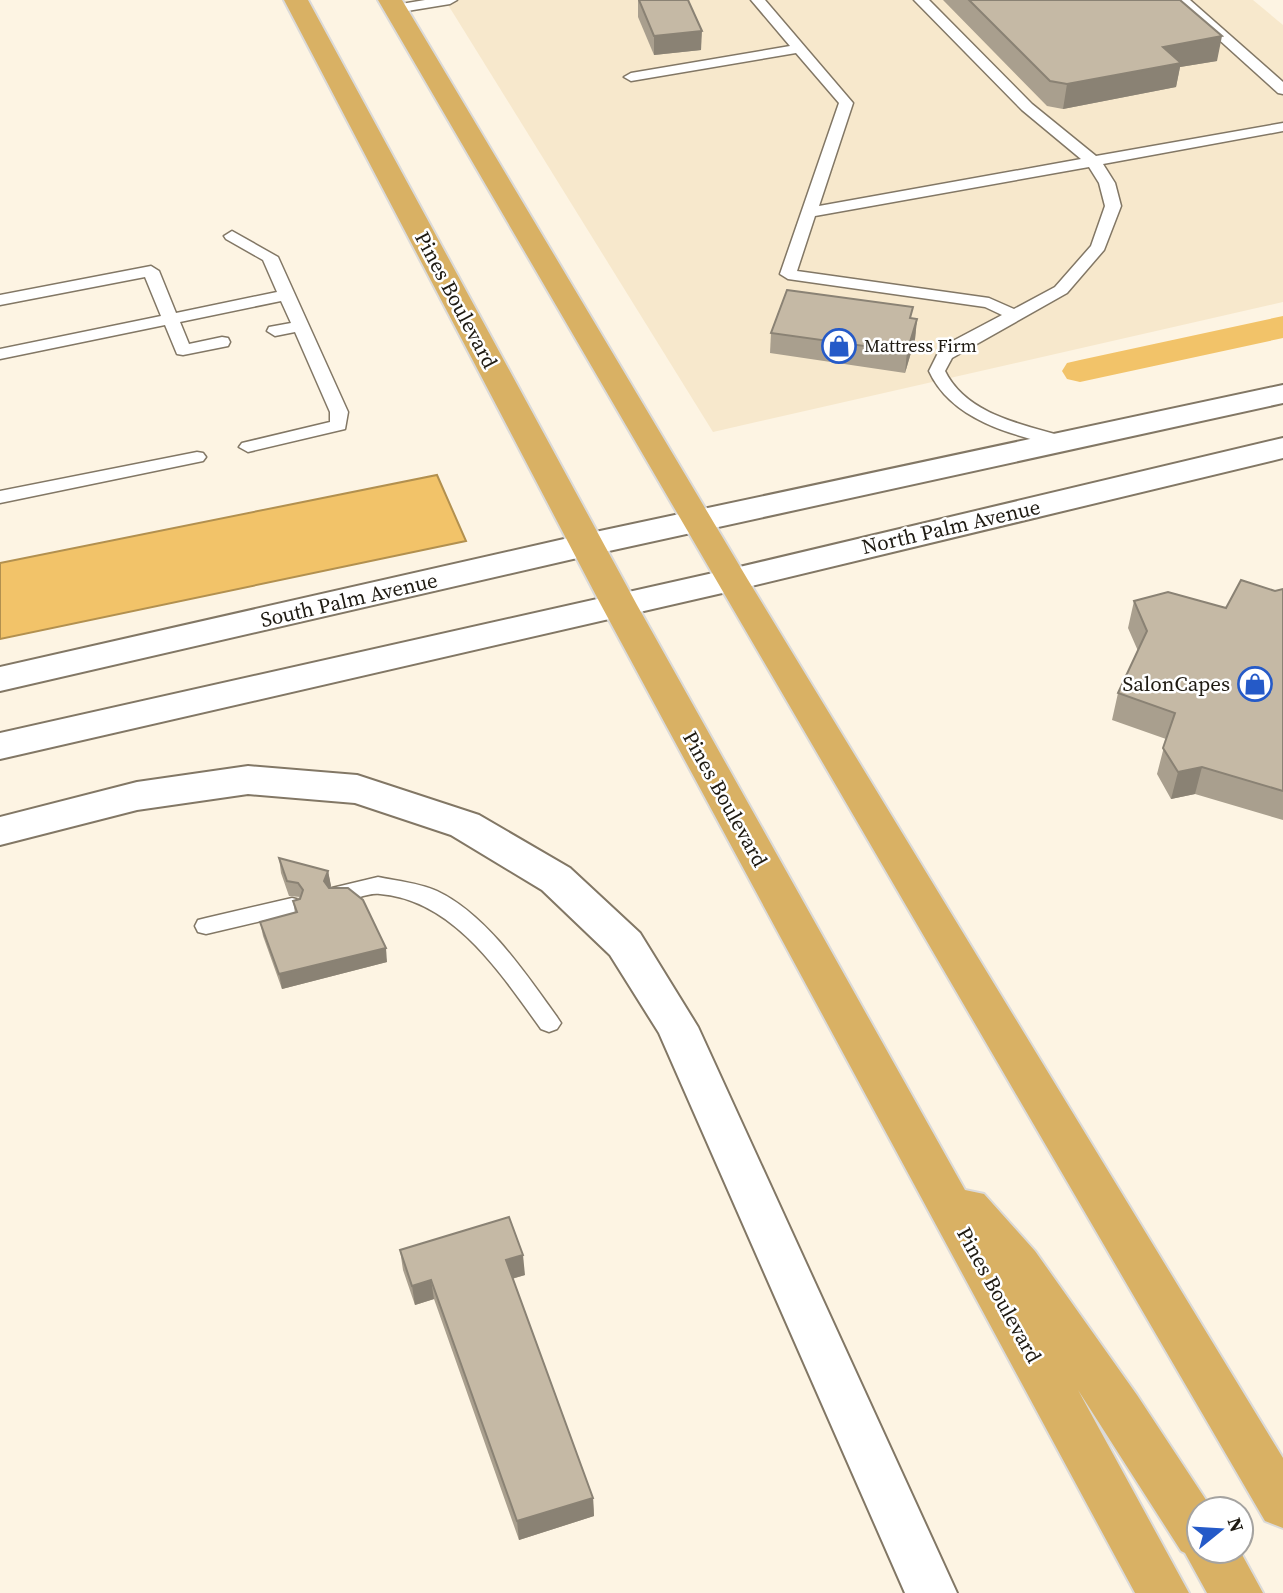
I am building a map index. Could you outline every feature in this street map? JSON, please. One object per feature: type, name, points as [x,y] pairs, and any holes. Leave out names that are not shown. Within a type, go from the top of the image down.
[{"type":"highway","name":"Pines Boulevard","points":[[296,0],[618,606],[1163,1593]]},
{"type":"highway","points":[[393,4],[731,580],[1283,1504]]},
{"type":"highway","points":[[924,1160],[1019,1265],[1120,1411],[1185,1512]]},
{"type":"highway","points":[[1219,1565],[1237,1593]]},
{"type":"main road","points":[[698,520],[1283,394]]},
{"type":"main road","name":"North Palm Avenue","points":[[618,606],[1283,448]]},
{"type":"main road","name":"South Palm Avenue","points":[[0,679],[698,520]]},
{"type":"main road","points":[[0,747],[618,606]]},
{"type":"main road","points":[[0,831],[137,796],[248,780],[357,789],[466,825],[556,879],[625,944],[677,1027],[931,1593]]},
{"type":"lane","points":[[393,4],[450,0]]},
{"type":"lane","points":[[758,0],[846,103],[788,274],[989,303],[1016,316]]},
{"type":"lane","points":[[921,0],[1027,107],[1094,162],[1107,183],[1113,206],[1098,247],[1061,290],[955,347],[940,363],[937,371],[944,389],[968,407],[1063,442]]},
{"type":"lane","points":[[1182,0],[1283,90]]},
{"type":"lane","points":[[631,77],[800,48]]},
{"type":"lane","points":[[808,213],[1283,127]]},
{"type":"lane","points":[[233,236],[270,257],[339,412],[339,425],[248,447]]},
{"type":"lane","points":[[0,300],[150,271],[183,350],[222,342]]},
{"type":"lane","points":[[0,354],[287,295]]},
{"type":"lane","points":[[275,331],[301,326]]},
{"type":"lane","points":[[0,497],[197,457]]},
{"type":"lane","points":[[340,894],[378,885],[429,897],[470,928],[513,973],[550,1023]]},
{"type":"lane","points":[[206,926],[292,905]]},
{"type":"shaded area","points":[[445,0],[1253,0],[1283,25],[1283,302],[713,432]]},
{"type":"shaded area","points":[[437,475],[466,541],[0,639],[0,563]]},
{"type":"building","points":[[639,0],[688,0],[702,31],[654,36]]},
{"type":"building","points":[[969,0],[1180,0],[1222,36],[1163,47],[1181,63],[1067,84],[1050,81]]},
{"type":"building","points":[[787,290],[913,307],[910,318],[917,319],[907,352],[771,333]]},
{"type":"building","points":[[1241,580],[1275,591],[1283,589],[1283,791],[1202,767],[1178,772],[1163,748],[1175,713],[1118,693],[1147,631],[1134,601],[1168,592],[1226,608]]},
{"type":"building","points":[[279,858],[328,871],[324,881],[329,888],[348,888],[363,900],[386,948],[279,974],[260,922],[297,912],[293,901],[300,899],[303,890],[298,883],[287,881]]},
{"type":"building","points":[[509,1217],[523,1255],[506,1260],[593,1498],[517,1521],[431,1280],[412,1286],[400,1250]]},
{"type":"waterway","points":[[1080,371],[1283,327]]},
{"type":"place","name":"Mattress Firm","points":[[839,346]]},
{"type":"place","name":"SalonCapes","points":[[1255,684]]}]
